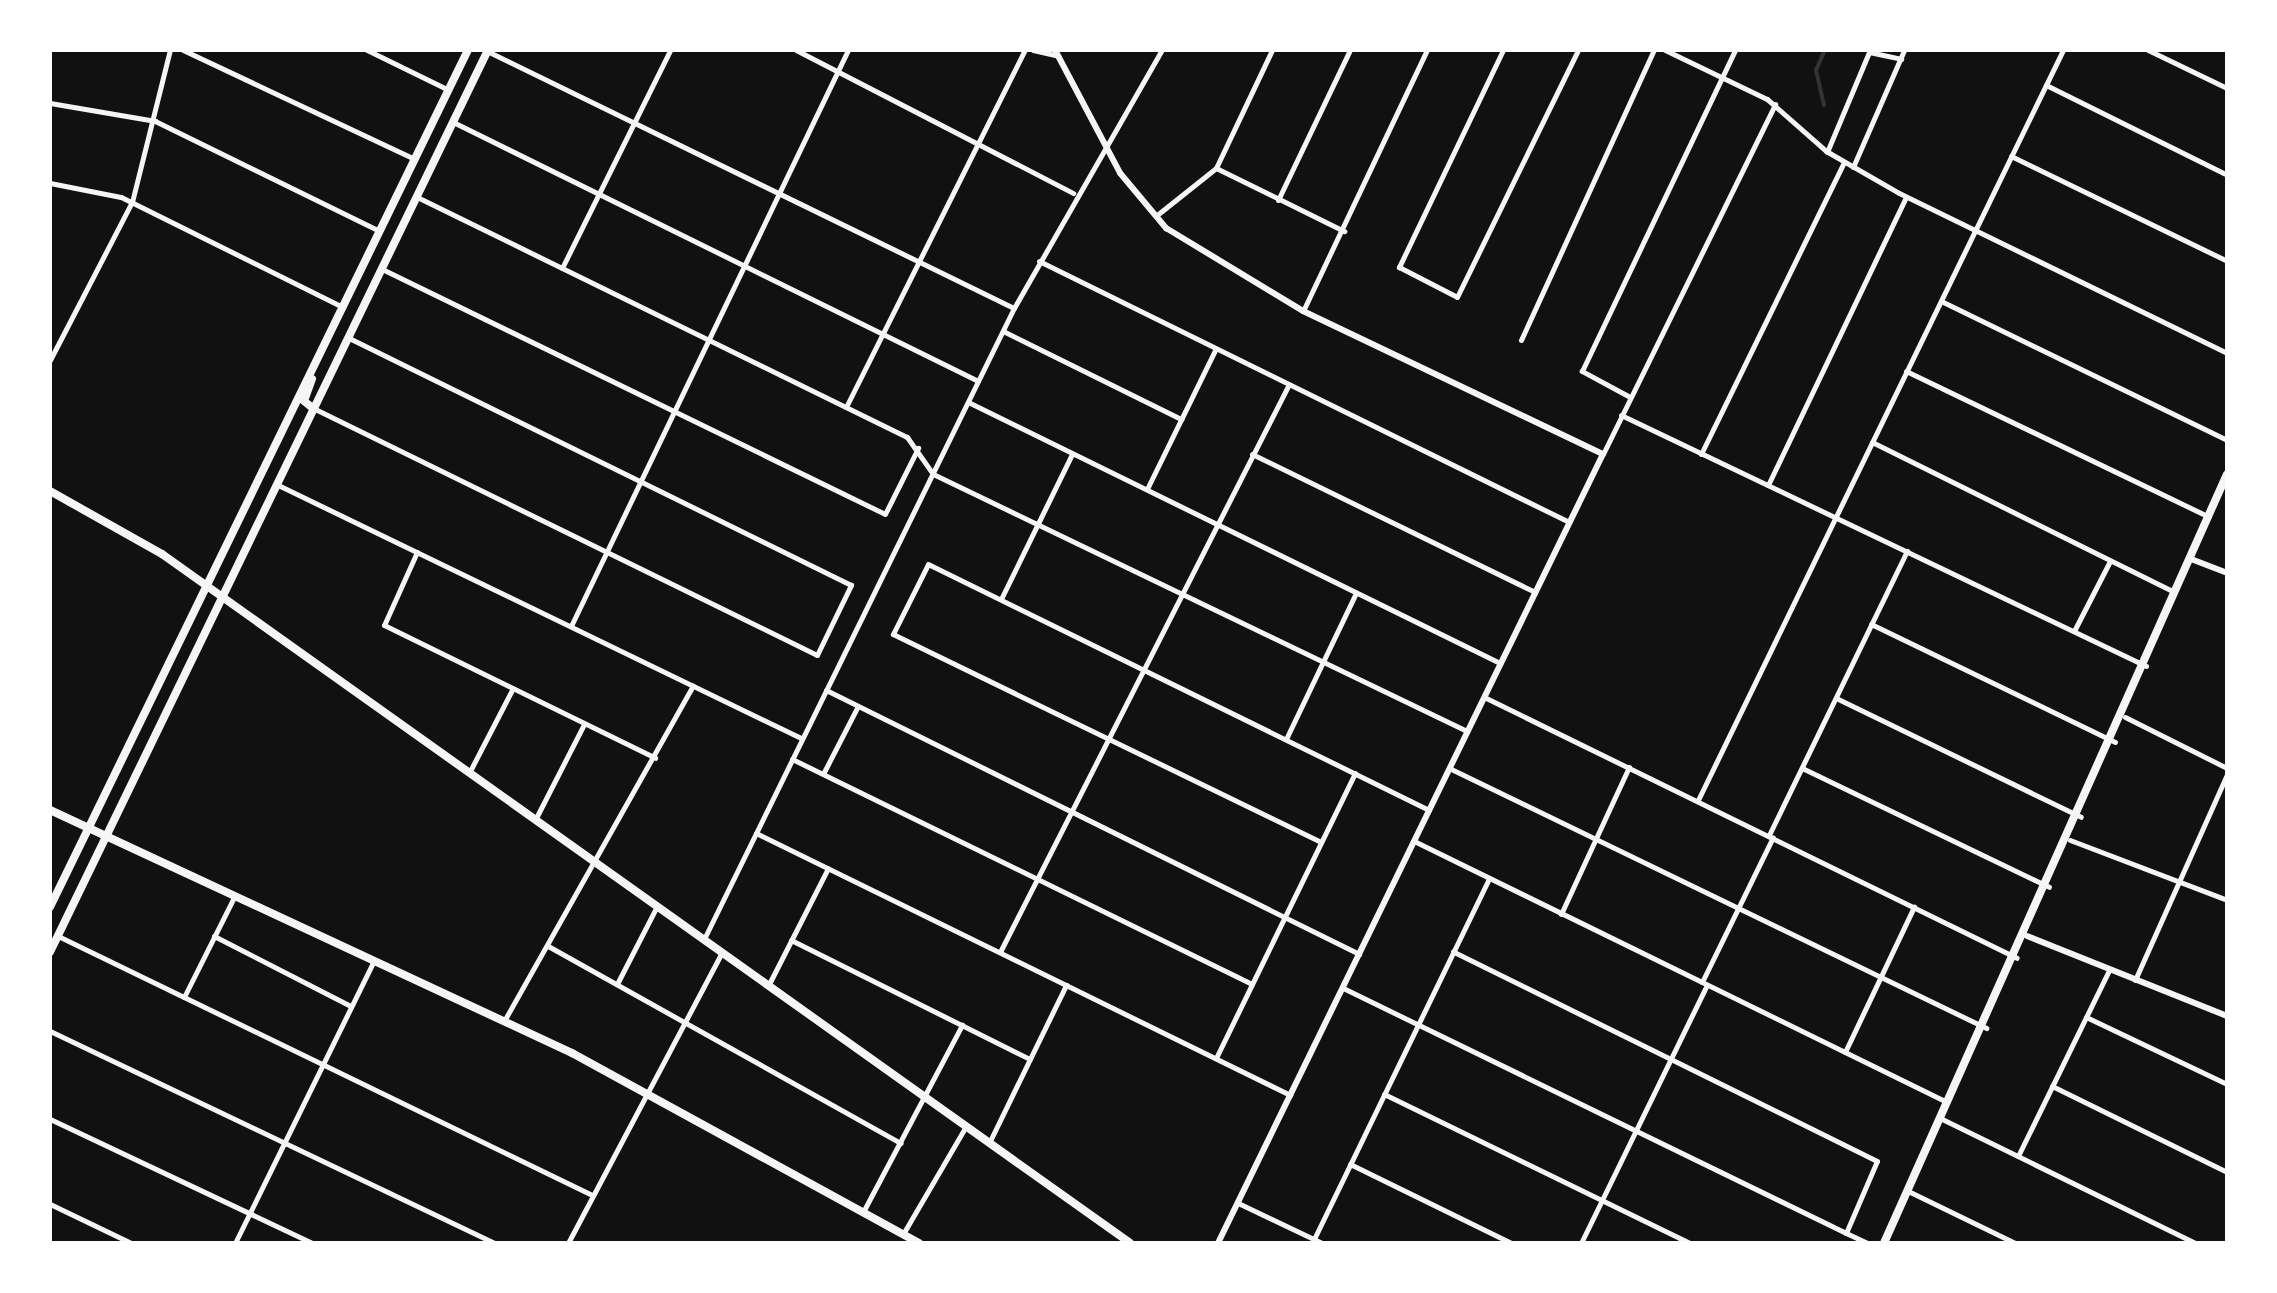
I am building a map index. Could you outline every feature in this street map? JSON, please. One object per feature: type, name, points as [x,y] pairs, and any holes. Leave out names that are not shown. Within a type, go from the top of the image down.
[{"type":"main road","points":[[50,907],[468,50]]},
{"type":"main road","points":[[50,952],[487,51]]},
{"type":"main road","points":[[374,285],[390,242],[380,231]]},
{"type":"main road","points":[[314,365],[304,401],[314,409]]},
{"type":"main road","points":[[1884,1243],[2115,742],[2227,474]]},
{"type":"main road","points":[[50,490],[206,587],[470,771],[1130,1243]]},
{"type":"main road","points":[[196,606],[222,599]]},
{"type":"main road","points":[[50,810],[504,1021],[644,1091],[919,1243]]},
{"type":"street","points":[[50,360],[132,202],[170,50]]},
{"type":"street","points":[[183,50],[415,158]]},
{"type":"street","points":[[366,50],[449,90]]},
{"type":"street","points":[[562,268],[670,50]]},
{"type":"street","points":[[796,50],[979,141],[1074,194]]},
{"type":"street","points":[[570,626],[776,192],[848,50]]},
{"type":"street","points":[[846,407],[1025,50]]},
{"type":"street","points":[[1033,50],[1057,53],[1105,148],[1153,217],[1304,311],[1603,454]]},
{"type":"street","points":[[704,939],[1014,308],[1074,194],[1162,50]]},
{"type":"street","points":[[1153,217],[1216,168],[1272,50]]},
{"type":"street","points":[[1278,200],[1350,50]]},
{"type":"street","points":[[1304,311],[1427,50]]},
{"type":"street","points":[[1504,50],[1402,273],[1459,297],[1578,50]]},
{"type":"street","points":[[1521,340],[1654,50]]},
{"type":"street","points":[[1665,50],[1775,104],[1827,152],[1906,197],[2227,353]]},
{"type":"street","points":[[1630,397],[1582,371],[1735,50]]},
{"type":"street","points":[[1853,166],[1904,50]]},
{"type":"street","points":[[1698,800],[2063,50]]},
{"type":"street","points":[[2148,50],[2227,88]]},
{"type":"street","points":[[487,51],[1014,308]]},
{"type":"street","points":[[1827,152],[1870,52],[1901,59]]},
{"type":"street","points":[[2046,85],[2227,175]]},
{"type":"street","points":[[50,102],[154,120],[380,231]]},
{"type":"street","points":[[1218,1243],[1775,104]]},
{"type":"street","points":[[453,122],[978,381]]},
{"type":"street","points":[[2011,156],[2227,261]]},
{"type":"street","points":[[1701,454],[1844,162]]},
{"type":"street","points":[[1216,168],[1345,231]]},
{"type":"street","points":[[50,183],[132,202],[343,307]]},
{"type":"street","points":[[417,197],[846,407],[918,448],[932,474],[1467,731]]},
{"type":"street","points":[[1768,485],[1906,197]]},
{"type":"street","points":[[1039,261],[1569,522]]},
{"type":"street","points":[[382,269],[886,514],[918,448]]},
{"type":"street","points":[[1941,301],[2227,440]]},
{"type":"street","points":[[1003,331],[1181,419]]},
{"type":"street","points":[[314,409],[817,655],[851,585],[349,338]]},
{"type":"street","points":[[1147,489],[1215,350]]},
{"type":"street","points":[[1906,371],[2208,517]]},
{"type":"street","points":[[1000,952],[1215,522],[1288,386]]},
{"type":"street","points":[[968,402],[1500,662]]},
{"type":"street","points":[[1621,415],[2146,666]]},
{"type":"street","points":[[1872,442],[2176,594]]},
{"type":"street","points":[[1000,600],[1072,453]]},
{"type":"street","points":[[1252,454],[1535,592]]},
{"type":"street","points":[[278,484],[803,739]]},
{"type":"street","points":[[1583,1239],[1672,1058],[1802,768],[1907,550]]},
{"type":"street","points":[[417,552],[384,625],[655,758]]},
{"type":"street","points":[[2190,559],[2227,574]]},
{"type":"street","points":[[2074,631],[2110,561]]},
{"type":"street","points":[[1321,842],[893,634],[928,564],[1429,810]]},
{"type":"street","points":[[1286,739],[1356,592]]},
{"type":"street","points":[[1872,624],[2115,742]]},
{"type":"street","points":[[504,1021],[693,686]]},
{"type":"street","points":[[470,771],[512,689]]},
{"type":"street","points":[[826,690],[1359,954]]},
{"type":"street","points":[[1484,697],[2017,958]]},
{"type":"street","points":[[1836,698],[2081,817]]},
{"type":"street","points":[[824,774],[858,706]]},
{"type":"street","points":[[2125,717],[2227,771],[2136,980]]},
{"type":"street","points":[[536,818],[584,724]]},
{"type":"street","points":[[792,759],[1252,984]]},
{"type":"street","points":[[1562,914],[1630,767]]},
{"type":"street","points":[[1449,768],[1986,1028]]},
{"type":"street","points":[[1802,768],[2049,888]]},
{"type":"street","points":[[1216,1058],[1355,774]]},
{"type":"street","points":[[756,833],[1290,1095]]},
{"type":"street","points":[[2070,840],[2227,900]]},
{"type":"street","points":[[1414,841],[1950,1104]]},
{"type":"street","points":[[768,986],[828,868]]},
{"type":"street","points":[[1314,1239],[1488,878]]},
{"type":"street","points":[[184,997],[234,896]]},
{"type":"street","points":[[618,982],[657,906]]},
{"type":"street","points":[[1845,1052],[1914,907]]},
{"type":"street","points":[[58,936],[592,1196]]},
{"type":"street","points":[[214,936],[351,1006]]},
{"type":"street","points":[[2027,936],[2227,1016]]},
{"type":"street","points":[[792,940],[1030,1058]]},
{"type":"street","points":[[548,946],[685,1017],[901,1143]]},
{"type":"street","points":[[1453,951],[1878,1161],[1846,1233]]},
{"type":"street","points":[[568,1243],[644,1091],[722,952]]},
{"type":"street","points":[[236,1243],[374,960]]},
{"type":"street","points":[[2018,1156],[2109,970]]},
{"type":"street","points":[[989,1142],[1066,984]]},
{"type":"street","points":[[1342,988],[1867,1243]]},
{"type":"street","points":[[2086,1017],[2227,1084]]},
{"type":"street","points":[[863,1212],[962,1025]]},
{"type":"street","points":[[50,1031],[495,1243]]},
{"type":"street","points":[[2052,1086],[2227,1172]]},
{"type":"street","points":[[1384,1094],[1689,1243]]},
{"type":"street","points":[[1942,1119],[2195,1243]]},
{"type":"street","points":[[50,1120],[312,1243]]},
{"type":"street","points":[[903,1234],[966,1126]]},
{"type":"street","points":[[1350,1164],[1511,1243]]},
{"type":"street","points":[[1908,1191],[2014,1243]]},
{"type":"street","points":[[1238,1203],[1322,1243]]},
{"type":"street","points":[[50,1204],[131,1243]]},
{"type":"waterway","points":[[1824,105],[1816,70],[1825,50]]}]
